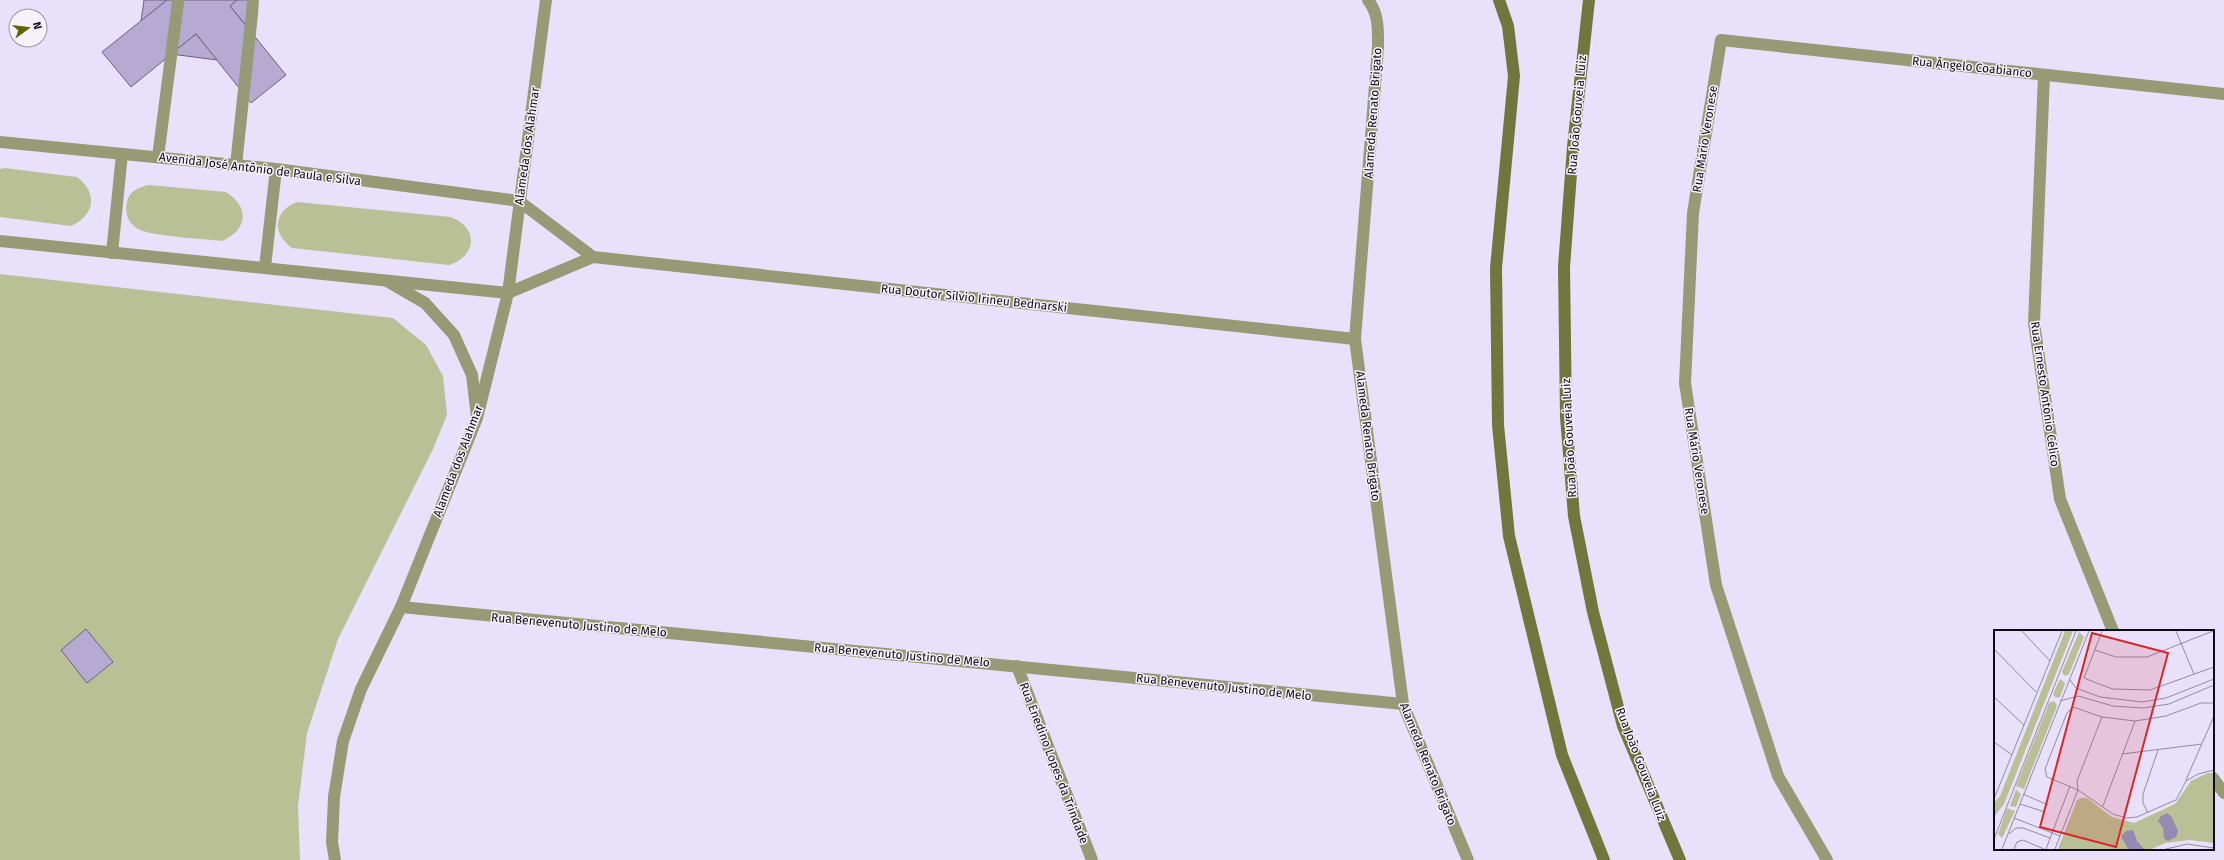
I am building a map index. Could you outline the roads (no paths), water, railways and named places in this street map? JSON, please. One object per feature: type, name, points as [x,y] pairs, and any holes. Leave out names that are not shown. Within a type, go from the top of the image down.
[{"type":"street","points":[[236,165],[253,0]]},
{"type":"street","name":"Alameda dos Alahmar","points":[[335,860],[332,842],[334,798],[343,741],[361,689],[401,607],[477,418],[508,293],[546,0]]},
{"type":"street","name":"Alameda Renato Brigato","points":[[1368,0],[1374,8],[1378,27],[1378,47],[1355,339],[1403,704],[1468,860]]},
{"type":"street","points":[[1499,0],[1508,26],[1514,76],[1496,268],[1498,425],[1509,536],[1562,755],[1604,860]]},
{"type":"street","name":"Rua João Gouveia Luiz","points":[[1589,0],[1573,147],[1564,267],[1566,417],[1574,516],[1593,612],[1623,726],[1680,860]]},
{"type":"street","points":[[158,157],[178,1]]},
{"type":"street","name":"Rua Ângelo Coabianco","points":[[1721,40],[2224,94]]},
{"type":"street","name":"Rua Mário Veronese","points":[[1721,40],[1692,213],[1685,383],[1716,586],[1778,776],[1827,860]]},
{"type":"street","name":"Rua Ernesto Antônio Célico","points":[[2044,75],[2034,323],[2060,499],[2113,630]]},
{"type":"street","name":"Avenida José Antônio de Paula e Silva","points":[[0,142],[276,169],[519,201]]},
{"type":"street","points":[[112,253],[122,154]]},
{"type":"street","points":[[265,267],[276,169]]},
{"type":"street","points":[[519,201],[593,257]]},
{"type":"street","points":[[0,241],[508,293]]},
{"type":"street","name":"Rua Doutor Sílvio Irineu Bednarski","points":[[508,293],[593,257],[1355,339]]},
{"type":"street","points":[[387,281],[425,303],[454,335],[472,375],[477,418]]},
{"type":"street","name":"Rua Benevenuto Justino de Melo","points":[[401,607],[1403,704]]},
{"type":"street","name":"Rua Enedino Lopes da Trindade","points":[[1016,666],[1092,860]]},
{"type":"street","points":[[2214,779],[2224,793]]}]
